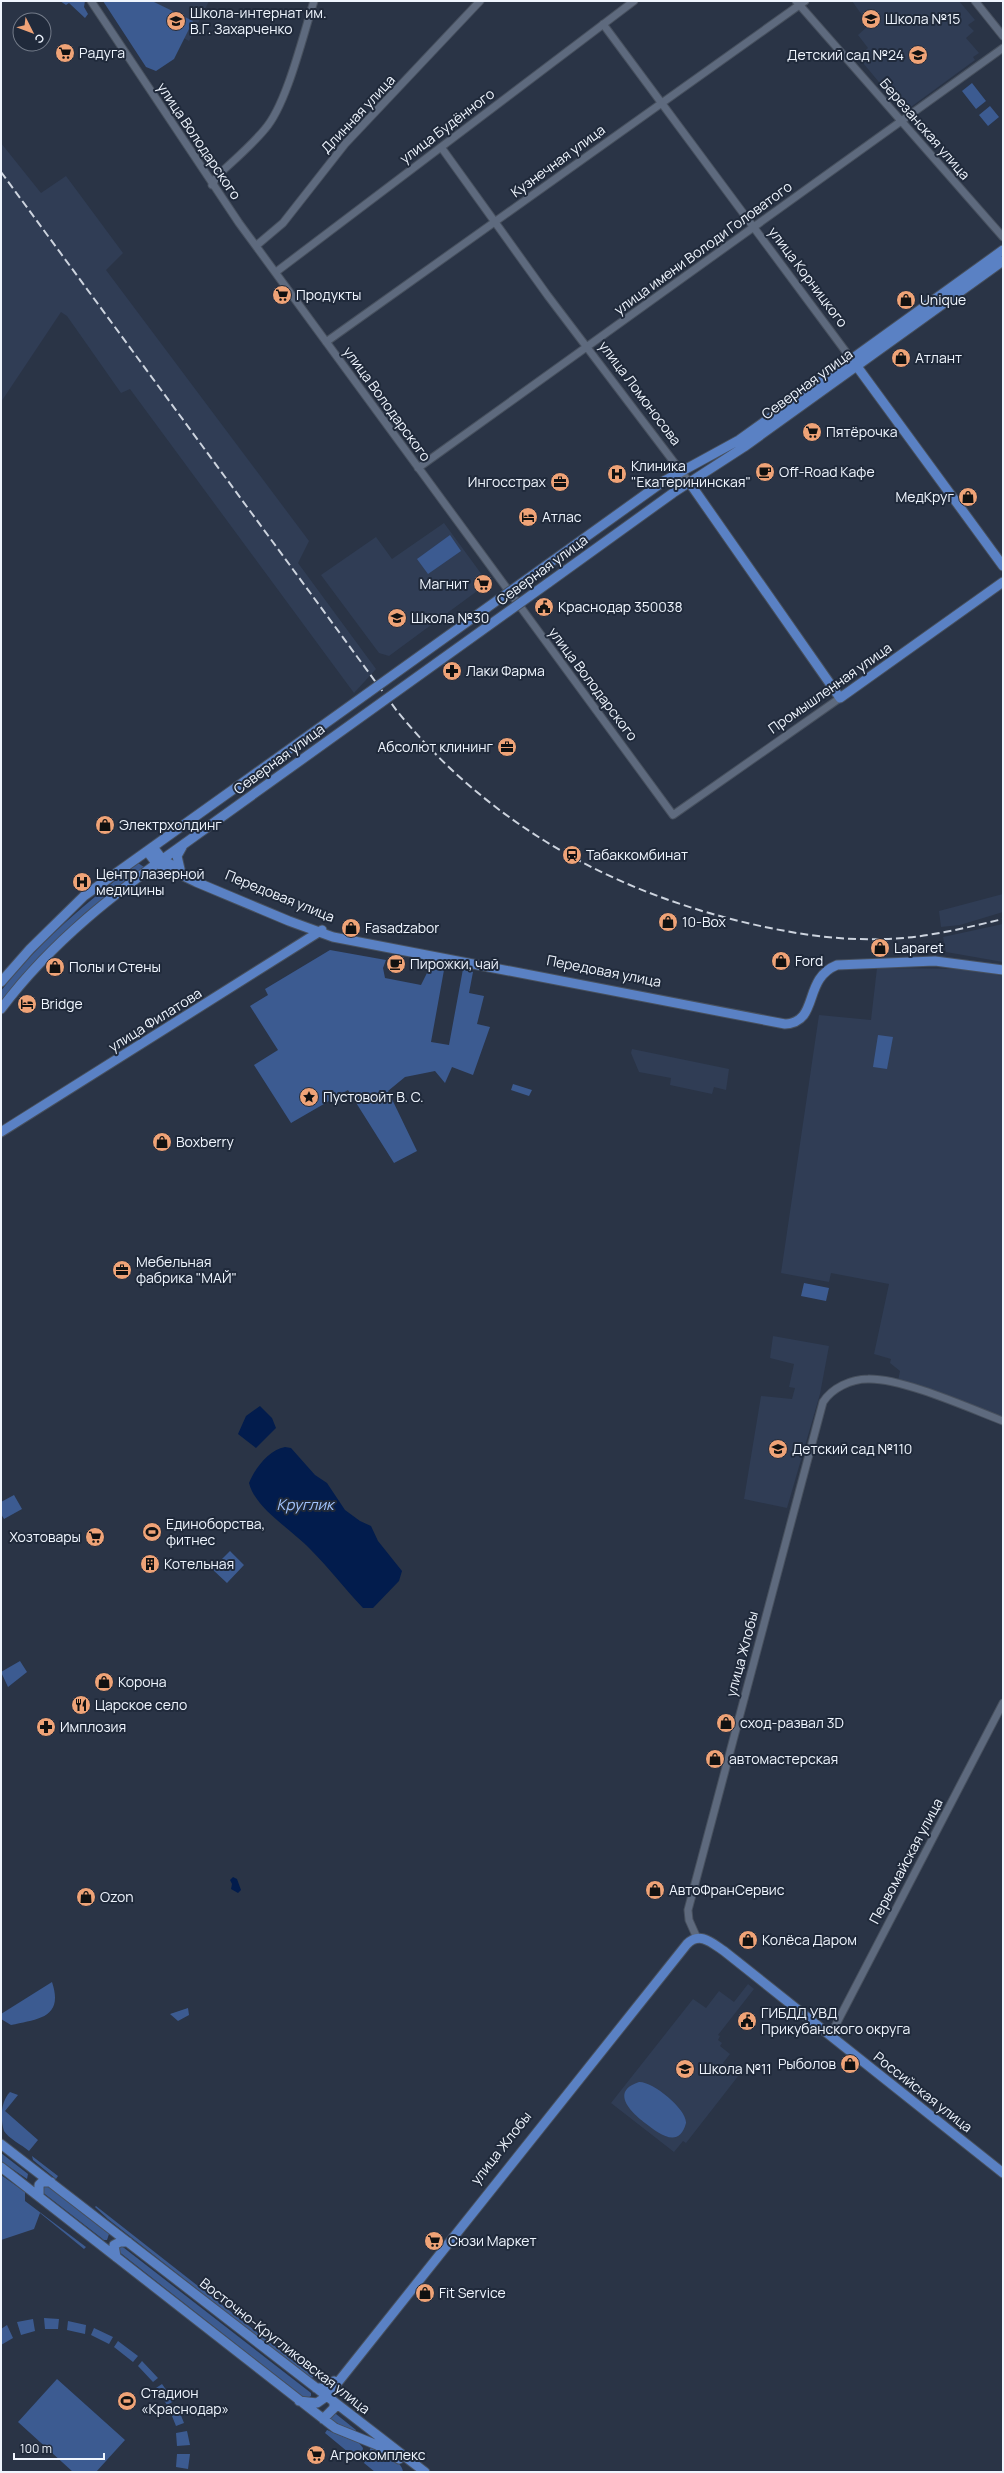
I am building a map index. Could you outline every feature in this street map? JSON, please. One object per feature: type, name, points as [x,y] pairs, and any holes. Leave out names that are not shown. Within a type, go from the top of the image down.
[{"type":"main road","name":"Северная улица","points":[[1,1008],[22,980],[54,946],[98,907],[159,861],[672,493],[744,447],[1003,250]]},
{"type":"main road","name":"Северная улица","points":[[1,982],[30,949],[84,896],[664,480],[739,440],[1003,261]]},
{"type":"main road","name":"улица Корницкого","points":[[854,363],[1003,566]]},
{"type":"main road","name":"улица Ломоносова","points":[[689,482],[840,698]]},
{"type":"main road","name":"Промышленная улица","points":[[840,698],[1003,582]]},
{"type":"main road","points":[[180,870],[177,856],[184,844]]},
{"type":"main road","name":"Передовая улица","points":[[150,849],[159,861],[301,926],[785,1024],[794,1023],[804,1016],[816,982],[826,971],[837,965],[935,961],[1003,970]]},
{"type":"main road","name":"Передовая улица","points":[[159,861],[318,930],[783,1020],[800,1014],[816,974],[826,965],[836,961],[940,958],[1003,966]]},
{"type":"main road","name":"Передовая улица","points":[[301,926],[304,932],[301,939]]},
{"type":"main road","points":[[1,1126],[301,939],[318,930]]},
{"type":"main road","name":"улица Филатова","points":[[1,1132],[318,930]]},
{"type":"main road","name":"Российская улица","points":[[693,1939],[706,1934],[718,1942],[1003,2173]]},
{"type":"main road","name":"улица Жлобы","points":[[330,2399],[517,2156],[693,1939]]},
{"type":"main road","name":"улица Жлобы","points":[[316,2388],[326,2388],[332,2383],[685,1940],[693,1939]]},
{"type":"main road","name":"Российская улица","points":[[828,2032],[1003,2167]]},
{"type":"main road","name":"Восточно-Кругликовская улица","points":[[1,2144],[425,2472]]},
{"type":"main road","points":[[1,2167],[335,2428],[384,2449],[415,2472]]},
{"type":"main road","points":[[23,2183],[34,2181],[34,2170]]},
{"type":"main road","points":[[39,2196],[39,2185],[42,2182],[51,2182]]},
{"type":"main road","points":[[100,2244],[110,2243],[112,2240],[112,2229]]},
{"type":"main road","points":[[116,2257],[114,2245],[120,2242],[128,2242]]},
{"type":"main road","points":[[299,2401],[311,2403],[330,2399],[331,2412],[323,2419]]},
{"type":"street","name":"улица Володарского","points":[[91,1],[212,185],[673,815]]},
{"type":"street","points":[[212,185],[217,176],[266,129],[273,118],[288,85],[314,1]]},
{"type":"street","name":"Длинная улица","points":[[257,246],[283,223],[345,144],[480,1]]},
{"type":"street","name":"улица Будённого","points":[[276,272],[634,1]]},
{"type":"street","points":[[975,1],[1003,36]]},
{"type":"street","name":"Кузнечная улица","points":[[326,342],[800,2]]},
{"type":"street","name":"Березанская улица","points":[[800,2],[901,122],[1003,237]]},
{"type":"street","name":"улица Корницкого","points":[[603,24],[854,363]]},
{"type":"street","name":"улица имени Володи Головатого","points":[[418,468],[1003,48]]},
{"type":"street","name":"улица Ломоносова","points":[[441,147],[494,222],[689,482]]},
{"type":"street","name":"Промышленная улица","points":[[673,815],[840,698]]},
{"type":"street","name":"улица Жлобы","points":[[693,1939],[688,1910],[819,1412],[828,1394],[838,1387],[867,1379],[896,1383],[1003,1421]]},
{"type":"street","name":"Первомайская улица","points":[[828,2032],[1003,1703]]},
{"type":"shaded area","points":[[60,1],[85,1],[84,7],[88,14],[85,18],[69,3],[66,5]]},
{"type":"shaded area","points":[[103,1],[152,1],[193,21],[174,59],[156,71],[146,67]]},
{"type":"shaded area","name":"Школа-интернат им. В.Г. Захарченко","points":[[118,1],[209,1],[189,41]]},
{"type":"shaded area","name":"Детский сад №24","points":[[852,1],[959,1],[975,20],[968,25],[974,31],[966,38],[979,53],[973,57],[975,60],[904,112],[858,57],[868,48],[858,35],[869,25]]},
{"type":"shaded area","points":[[972,83],[986,101],[976,109],[962,91]]},
{"type":"shaded area","points":[[990,106],[999,117],[988,126],[979,115]]},
{"type":"shaded area","points":[[1,143],[41,193],[66,176],[123,253],[106,270],[309,541],[298,563],[376,669],[354,693],[130,389],[121,393],[67,316],[61,312],[1,402]]},
{"type":"shaded area","name":"Школа №30","points":[[444,523],[488,583],[389,656],[379,653],[321,575],[376,537],[392,559]]},
{"type":"shaded area","points":[[450,535],[461,551],[428,574],[417,559]]},
{"type":"shaded area","points":[[138,863],[144,867],[105,897],[68,929],[16,982],[1,1002],[1,991],[32,955],[65,922]]},
{"type":"shaded area","points":[[1003,894],[1003,912],[960,925],[941,927],[939,911]]},
{"type":"shaded area","points":[[1003,924],[1003,962],[946,952],[943,937]]},
{"type":"shaded area","points":[[330,950],[386,960],[383,968],[385,978],[421,985],[430,967],[444,970],[431,1042],[449,1045],[463,969],[473,972],[469,993],[484,996],[477,1024],[490,1027],[473,1075],[452,1067],[445,1083],[435,1071],[405,1077],[388,1091],[417,1151],[394,1163],[348,1090],[291,1123],[254,1065],[278,1050],[250,1006],[268,995],[265,989]]},
{"type":"shaded area","points":[[877,968],[966,969],[1003,976],[1003,1418],[898,1381],[900,1371],[890,1363],[891,1359],[874,1354],[889,1284],[831,1273],[829,1282],[781,1273],[819,1015],[871,1020]]},
{"type":"shaded area","points":[[878,1035],[893,1037],[887,1069],[873,1067]]},
{"type":"shaded area","points":[[632,1049],[729,1069],[726,1090],[714,1087],[712,1094],[670,1085],[671,1078],[639,1072],[631,1053]]},
{"type":"shaded area","points":[[513,1084],[532,1090],[529,1096],[511,1090]]},
{"type":"shaded area","points":[[804,1283],[829,1288],[826,1301],[801,1296]]},
{"type":"shaded area","name":"Детский сад №110","points":[[773,1336],[829,1346],[820,1394],[787,1508],[744,1499],[761,1396],[792,1399],[795,1388],[789,1387],[794,1364],[770,1358]]},
{"type":"shaded area","points":[[14,1495],[22,1509],[4,1519],[1,1514],[1,1502]]},
{"type":"shaded area","points":[[230,1551],[244,1565],[227,1583],[212,1569]]},
{"type":"shaded area","points":[[20,1661],[27,1672],[8,1687],[1,1672]]},
{"type":"shaded area","points":[[52,1982],[55,1994],[54,2003],[51,2010],[46,2015],[30,2021],[11,2025],[1,2019],[1,2014]]},
{"type":"shaded area","name":"Школа №11","points":[[748,1984],[754,1989],[718,2035],[720,2036],[718,2040],[722,2043],[720,2046],[730,2054],[723,2063],[739,2075],[686,2143],[683,2141],[674,2152],[611,2103],[693,1999],[706,2008],[719,1991],[734,2002]]},
{"type":"shaded area","points":[[188,2008],[189,2015],[178,2021],[170,2014]]},
{"type":"shaded area","points":[[639,2082],[652,2086],[660,2091],[681,2111],[685,2117],[686,2123],[683,2131],[678,2136],[673,2138],[662,2135],[640,2119],[629,2108],[624,2097],[625,2091],[630,2086]]},
{"type":"shaded area","points":[[10,2092],[18,2095],[5,2111],[38,2140],[29,2151],[12,2139],[4,2131],[2,2110],[5,2100]]},
{"type":"shaded area","points":[[1,2153],[28,2174],[27,2179],[1,2161]]},
{"type":"shaded area","points":[[32,2156],[58,2176],[56,2179],[33,2160]]},
{"type":"shaded area","points":[[1,2175],[25,2192],[25,2201],[86,2247],[84,2249],[40,2213],[34,2229],[1,2240]]},
{"type":"shaded area","points":[[47,2185],[109,2234],[107,2240],[104,2240],[41,2191],[42,2186]]},
{"type":"shaded area","points":[[96,2206],[314,2377],[310,2378],[108,2219],[95,2207]]},
{"type":"shaded area","points":[[119,2244],[311,2393],[311,2396],[306,2399],[118,2251]]},
{"type":"shaded area","points":[[44,2318],[59,2319],[58,2329],[45,2329]]},
{"type":"shaded area","points":[[33,2319],[35,2331],[21,2335],[17,2322]]},
{"type":"shaded area","points":[[68,2321],[86,2325],[85,2334],[67,2330]]},
{"type":"shaded area","points":[[7,2325],[13,2338],[1,2345],[1,2329]]},
{"type":"shaded area","points":[[94,2328],[113,2337],[109,2344],[91,2335]]},
{"type":"shaded area","points":[[118,2341],[138,2356],[133,2362],[114,2347]]},
{"type":"shaded area","points":[[142,2361],[158,2378],[153,2382],[138,2366]]},
{"type":"shaded area","points":[[57,2379],[125,2440],[96,2472],[73,2472],[18,2422]]},
{"type":"shaded area","points":[[162,2384],[174,2401],[167,2405],[156,2388]]},
{"type":"shaded area","points":[[178,2408],[184,2423],[176,2426],[170,2411]]},
{"type":"shaded area","points":[[332,2414],[336,2414],[356,2430],[355,2432],[330,2420]]},
{"type":"shaded area","points":[[327,2430],[359,2443],[363,2448],[362,2453],[354,2457],[325,2433]]},
{"type":"shaded area","points":[[187,2431],[190,2445],[177,2446],[176,2433]]},
{"type":"shaded area","points":[[371,2447],[395,2460],[402,2468],[403,2472],[375,2472],[364,2463]]},
{"type":"shaded area","points":[[177,2454],[190,2454],[188,2469],[176,2467]]},
{"type":"water","points":[[260,1406],[272,1418],[276,1428],[256,1448],[238,1434],[246,1416]]},
{"type":"water","name":"Круглик","points":[[285,1447],[291,1448],[315,1475],[327,1483],[345,1510],[360,1521],[371,1526],[378,1541],[402,1571],[399,1581],[373,1608],[363,1608],[317,1556],[266,1510],[253,1492],[249,1483],[255,1471],[263,1460],[273,1452]]},
{"type":"water","points":[[233,1877],[237,1879],[241,1890],[238,1893],[231,1889],[232,1884],[230,1880]]},
{"type":"railway","points":[[1,172],[397,711],[431,749],[467,784],[506,815],[547,842],[590,866],[635,887],[682,905],[731,919],[788,932],[847,939],[886,939],[930,935],[1003,919]]},
{"type":"place","name":"Школа №15","points":[[871,19]]},
{"type":"place","name":"Школа-интернат им. В.Г. Захарченко","points":[[176,21]]},
{"type":"place","name":"Радуга","points":[[65,53]]},
{"type":"place","name":"Детский сад №24","points":[[918,55]]},
{"type":"place","name":"Продукты","points":[[282,295]]},
{"type":"place","name":"Unique","points":[[906,300]]},
{"type":"place","name":"Атлант","points":[[901,358]]},
{"type":"place","name":"Пятёрочка","points":[[812,432]]},
{"type":"place","name":"Off-Road Кафе","points":[[765,472]]},
{"type":"place","name":"Клиника \"Екатерининская\"","points":[[617,474]]},
{"type":"place","name":"Ингосстрах","points":[[560,482]]},
{"type":"place","name":"МедКруг","points":[[968,497]]},
{"type":"place","name":"Атлас","points":[[528,517]]},
{"type":"place","name":"Магнит","points":[[483,584]]},
{"type":"place","name":"Краснодар 350038","points":[[544,607]]},
{"type":"place","name":"Школа №30","points":[[397,618]]},
{"type":"place","name":"Лаки Фарма","points":[[452,671]]},
{"type":"place","name":"Абсолют клининг","points":[[507,747]]},
{"type":"place","name":"Электрхолдинг","points":[[105,825]]},
{"type":"place","name":"Табаккомбинат","points":[[572,855]]},
{"type":"place","name":"Центр лазерной медицины","points":[[82,882]]},
{"type":"place","name":"10-Box","points":[[668,922]]},
{"type":"place","name":"Fasadzabor","points":[[351,928]]},
{"type":"place","name":"Laparet","points":[[880,948]]},
{"type":"place","name":"Ford","points":[[781,961]]},
{"type":"place","name":"Пирожки, чай","points":[[396,964]]},
{"type":"place","name":"Полы и Стены","points":[[55,967]]},
{"type":"place","name":"Bridge","points":[[27,1004]]},
{"type":"place","name":"Пустовойт В. С.","points":[[309,1097]]},
{"type":"place","name":"Boxberry","points":[[162,1142]]},
{"type":"place","name":"Мебельная фабрика \"МАЙ\"","points":[[122,1270]]},
{"type":"place","name":"Детский сад №110","points":[[778,1449]]},
{"type":"place","name":"Единоборства, фитнес","points":[[152,1532]]},
{"type":"place","name":"Хозтовары","points":[[95,1537]]},
{"type":"place","name":"Котельная","points":[[150,1564]]},
{"type":"place","name":"Корона","points":[[104,1682]]},
{"type":"place","name":"Царское село","points":[[81,1705]]},
{"type":"place","name":"сход-развал 3D","points":[[726,1723]]},
{"type":"place","name":"Имплозия","points":[[46,1727]]},
{"type":"place","name":"автомастерская","points":[[715,1759]]},
{"type":"place","name":"АвтоФранСервис","points":[[655,1890]]},
{"type":"place","name":"Ozon","points":[[86,1897]]},
{"type":"place","name":"Колёса Даром","points":[[748,1940]]},
{"type":"place","name":"ГИБДД УВД Прикубанского округа","points":[[747,2021]]},
{"type":"place","name":"Рыболов","points":[[850,2064]]},
{"type":"place","name":"Школа №11","points":[[685,2069]]},
{"type":"place","name":"Сюзи Маркет","points":[[434,2241]]},
{"type":"place","name":"Fit Service","points":[[425,2293]]},
{"type":"place","name":"Стадион «Краснодар»","points":[[127,2401]]},
{"type":"place","name":"Агрокомплекс","points":[[316,2455]]}]
